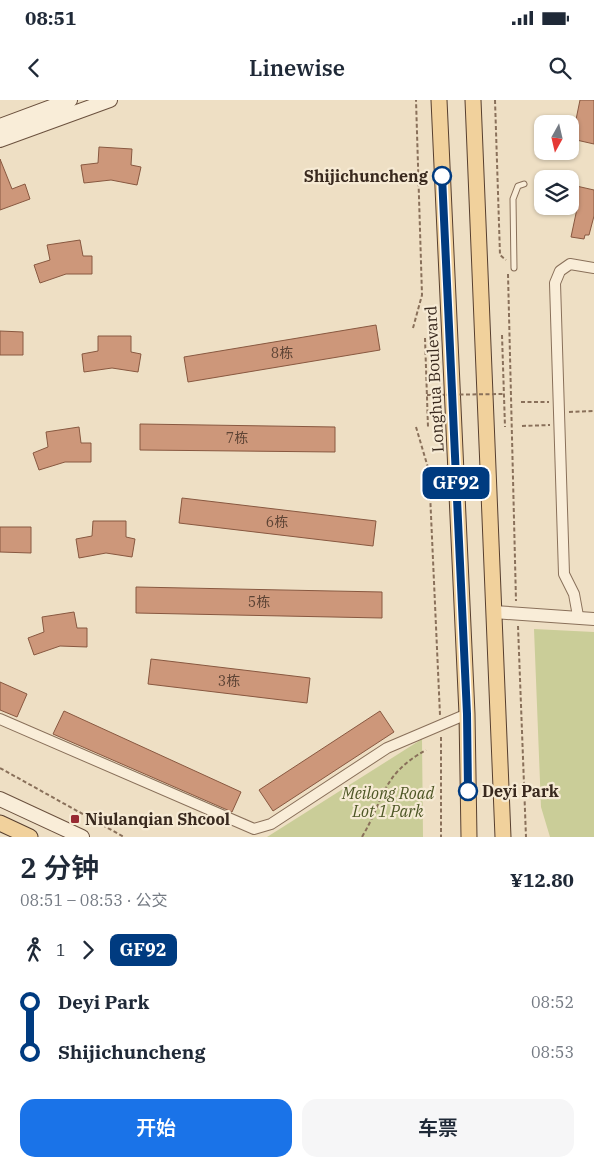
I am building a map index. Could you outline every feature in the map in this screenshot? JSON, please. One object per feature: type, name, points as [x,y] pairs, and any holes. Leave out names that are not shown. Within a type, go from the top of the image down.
[{"type":"main road","points":[[0,126],[70,100]]},
{"type":"main road","points":[[0,140],[110,100]]},
{"type":"main road","name":"Longhua Boulevard","points":[[439,100],[467,714],[469,837]]},
{"type":"main road","points":[[473,100],[502,837]]},
{"type":"main road","points":[[0,799],[82,837]]},
{"type":"main road","points":[[0,823],[30,837]]},
{"type":"street","points":[[578,616],[574,594],[564,574],[557,276],[564,266],[570,264],[594,268]]},
{"type":"street","points":[[494,612],[578,616],[594,619]]},
{"type":"street","points":[[0,720],[254,829],[271,824],[387,748],[467,714]]},
{"type":"lane","points":[[514,268],[513,199],[518,186],[524,184]]},
{"type":"path","points":[[413,328],[422,295],[416,100]]},
{"type":"path","points":[[495,100],[500,255],[508,262]]},
{"type":"path","points":[[508,271],[516,604]]},
{"type":"path","points":[[502,334],[505,427]]},
{"type":"path","points":[[425,338],[428,427]]},
{"type":"path","points":[[426,395],[504,394]]},
{"type":"path","points":[[521,402],[559,401]]},
{"type":"path","points":[[559,412],[594,411]]},
{"type":"path","points":[[522,426],[560,425]]},
{"type":"path","points":[[416,427],[429,471],[440,709]]},
{"type":"path","points":[[517,623],[526,837]]},
{"type":"path","points":[[441,738],[442,837]]},
{"type":"path","points":[[362,837],[387,783],[404,764],[426,750]]},
{"type":"path","points":[[0,768],[124,837]]},
{"type":"green space","name":"Deyi Park","points":[[534,629],[594,632],[594,837],[550,837],[541,807]]},
{"type":"green space","name":"Meilong Road Lot 1 Park","points":[[422,739],[423,837],[267,837]]},
{"type":"building","points":[[580,100],[594,100],[594,144],[579,141],[579,115],[577,115]]},
{"type":"building","points":[[99,147],[132,149],[131,165],[141,167],[137,185],[111,180],[84,183],[81,165],[98,163]]},
{"type":"building","points":[[0,159],[12,189],[25,184],[30,199],[0,210]]},
{"type":"building","points":[[579,187],[594,190],[594,216],[589,235],[585,235],[584,239],[571,237],[576,215],[579,215]]},
{"type":"building","points":[[80,240],[83,256],[92,256],[92,274],[66,274],[40,283],[34,265],[50,260],[47,245]]},
{"type":"building","points":[[376,325],[380,350],[188,382],[184,357]]},
{"type":"building","points":[[0,331],[23,332],[23,355],[0,355]]},
{"type":"building","points":[[98,336],[131,336],[131,352],[141,354],[138,372],[112,368],[84,372],[82,354],[98,351]]},
{"type":"building","points":[[140,424],[335,427],[335,452],[140,450]]},
{"type":"building","points":[[79,427],[81,443],[91,443],[91,462],[65,462],[39,470],[33,453],[48,447],[46,432]]},
{"type":"building","points":[[182,498],[376,521],[373,546],[179,523]]},
{"type":"building","points":[[93,521],[126,521],[126,537],[135,539],[132,557],[106,553],[79,558],[76,539],[92,536]]},
{"type":"building","points":[[0,527],[31,527],[31,553],[0,552]]},
{"type":"building","points":[[136,587],[382,592],[382,618],[136,613]]},
{"type":"building","points":[[74,612],[77,628],[87,628],[87,647],[60,646],[34,655],[28,638],[44,632],[42,617]]},
{"type":"building","points":[[151,659],[310,678],[307,703],[148,684]]},
{"type":"building","points":[[0,682],[27,694],[17,717],[0,710]]},
{"type":"building","points":[[64,711],[241,792],[232,812],[53,734]]},
{"type":"building","points":[[380,711],[394,732],[273,811],[259,790]]},
{"type":"bus line","name":"GF92","points":[[442,176],[467,714],[468,791]]},
{"type":"place","name":"Shijichuncheng","points":[[442,176]]},
{"type":"place","name":"Deyi Park","points":[[468,791]]},
{"type":"place","name":"Niulanqian Shcool","points":[[75,819]]}]
